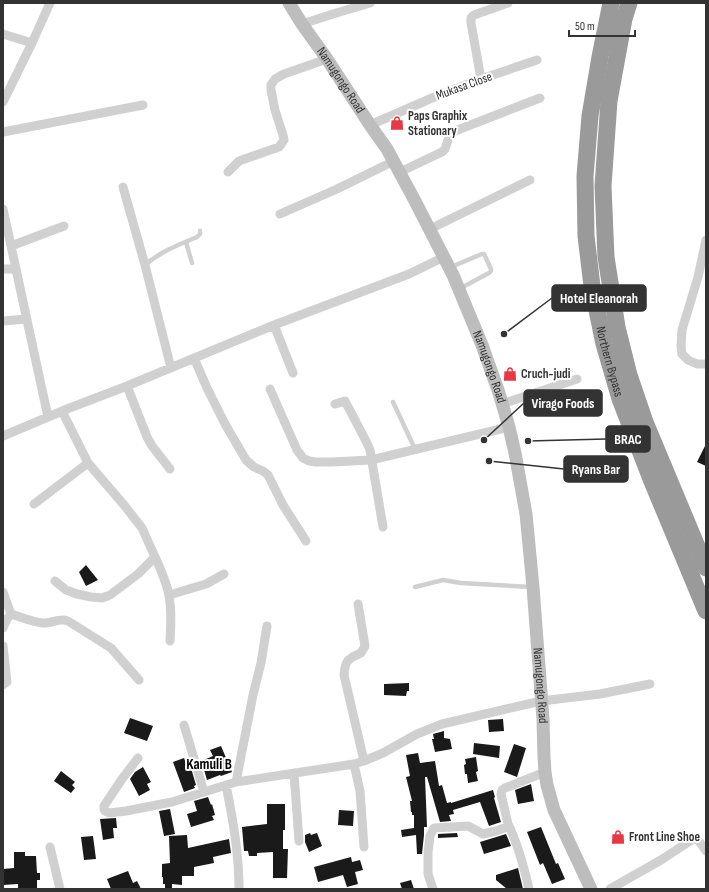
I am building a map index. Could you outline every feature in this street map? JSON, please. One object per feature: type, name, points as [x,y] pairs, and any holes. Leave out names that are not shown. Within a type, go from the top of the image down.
[{"type":"highway","name":"Northern Bypass","points":[[611,3],[590,116],[585,176],[586,236],[592,286],[604,344],[620,398],[651,479],[706,610]]},
{"type":"highway","name":"Northern Bypass","points":[[628,3],[609,101],[603,186],[606,257],[617,327],[629,375],[645,422],[706,568]]},
{"type":"main road","name":"Namugongo Road","points":[[289,3],[387,149],[447,262],[482,345],[509,426],[526,514],[533,587],[547,785],[554,810],[591,889]]},
{"type":"street","points":[[3,102],[6,88],[32,43],[50,3]]},
{"type":"street","points":[[302,24],[370,3]]},
{"type":"street","points":[[481,79],[470,23],[471,18],[474,15],[508,3]]},
{"type":"street","points":[[3,34],[32,43]]},
{"type":"street","points":[[228,172],[239,162],[279,147],[284,140],[271,90],[271,85],[275,79],[284,74],[328,59]]},
{"type":"street","name":"Mukasa Close","points":[[370,125],[432,98],[537,60]]},
{"type":"street","points":[[280,214],[337,189],[442,152],[445,149],[449,137],[455,132],[540,98]]},
{"type":"street","points":[[3,132],[143,105]]},
{"type":"street","points":[[430,229],[530,180]]},
{"type":"street","points":[[123,187],[171,368]]},
{"type":"street","points":[[3,209],[48,417]]},
{"type":"street","points":[[11,246],[64,226]]},
{"type":"street","points":[[706,240],[698,277],[682,330],[681,346],[682,354],[688,360],[697,364],[706,364]]},
{"type":"street","points":[[3,436],[274,325],[409,274],[447,262]]},
{"type":"street","points":[[3,269],[15,269]]},
{"type":"street","points":[[3,321],[26,319]]},
{"type":"street","points":[[274,325],[293,373]]},
{"type":"street","points":[[194,358],[225,424],[246,460],[254,467],[268,475],[283,505],[306,541]]},
{"type":"street","points":[[502,404],[577,380]]},
{"type":"street","points":[[127,386],[147,437],[170,469]]},
{"type":"street","points":[[270,389],[297,450],[303,458],[309,461],[332,462],[371,460],[509,426]]},
{"type":"street","points":[[335,404],[345,401],[370,450],[383,527]]},
{"type":"street","points":[[62,411],[88,463],[142,528],[165,580],[169,595],[171,609],[170,641]]},
{"type":"street","points":[[34,504],[88,463]]},
{"type":"street","points":[[55,581],[66,590],[77,594],[102,598],[116,591],[138,574],[155,557]]},
{"type":"street","points":[[169,595],[206,584],[224,574]]},
{"type":"street","points":[[3,592],[11,614]]},
{"type":"street","points":[[358,604],[365,646],[361,653],[347,661],[344,666],[344,675],[364,761]]},
{"type":"street","points":[[3,628],[11,614]]},
{"type":"street","points":[[11,614],[45,623],[64,619],[68,621],[111,648],[139,680]]},
{"type":"street","points":[[236,782],[253,695],[261,663],[267,626]]},
{"type":"street","points":[[3,646],[7,682],[3,685]]},
{"type":"street","points":[[138,758],[104,806],[104,810],[106,812],[120,812],[172,802],[236,782],[354,764],[383,753],[417,734],[442,724],[541,701],[600,694],[650,684]]},
{"type":"street","points":[[184,725],[204,792]]},
{"type":"street","points":[[354,764],[360,791],[364,847]]},
{"type":"street","points":[[529,889],[518,846],[508,824],[501,794],[502,790],[505,788],[545,772]]},
{"type":"street","points":[[294,773],[300,841]]},
{"type":"street","points":[[226,785],[234,831],[239,874],[239,889]]},
{"type":"street","points":[[433,889],[428,874],[428,853],[430,836],[434,828],[468,826],[483,834],[507,827],[508,824]]},
{"type":"street","points":[[610,889],[661,860],[696,837],[706,852]]},
{"type":"street","points":[[50,848],[60,889]]},
{"type":"lane","points":[[144,265],[165,251],[197,237],[200,234],[200,231]]},
{"type":"lane","points":[[186,242],[192,263]]},
{"type":"lane","points":[[447,262],[484,254],[491,269],[490,273],[459,289]]},
{"type":"lane","points":[[393,402],[415,449]]},
{"type":"lane","points":[[415,587],[443,580],[461,583],[533,587]]},
{"type":"building","points":[[706,444],[706,466],[697,462]]},
{"type":"building","points":[[86,565],[98,580],[86,586],[79,572]]},
{"type":"building","points":[[409,683],[409,691],[407,691],[406,696],[384,695],[384,684]]},
{"type":"building","points":[[130,718],[153,726],[147,741],[124,733]]},
{"type":"building","points":[[503,719],[504,731],[489,732],[488,720]]},
{"type":"building","points":[[444,731],[444,738],[450,739],[452,749],[435,752],[432,739],[434,739],[433,734]]},
{"type":"building","points":[[474,743],[500,746],[499,758],[473,754]]},
{"type":"building","points":[[514,744],[526,748],[517,777],[504,772]]},
{"type":"building","points":[[221,746],[232,772],[207,780],[202,763],[205,762],[204,760],[213,756],[210,750]]},
{"type":"building","points":[[418,753],[420,763],[435,761],[439,786],[442,785],[447,803],[493,790],[501,822],[489,826],[480,802],[453,810],[454,814],[449,815],[451,821],[440,822],[427,777],[425,777],[427,827],[424,827],[422,854],[417,854],[416,835],[402,837],[401,830],[414,828],[414,815],[412,815],[411,812],[410,801],[412,801],[406,777],[410,776],[406,755]]},
{"type":"building","points":[[476,757],[478,771],[476,772],[478,781],[468,783],[467,774],[465,774],[465,759]]},
{"type":"building","points":[[184,758],[188,769],[191,768],[196,785],[194,786],[195,788],[184,792],[173,762]]},
{"type":"building","points":[[143,767],[151,782],[147,784],[150,790],[139,796],[130,779],[135,772]]},
{"type":"building","points":[[61,771],[75,782],[72,785],[75,788],[71,793],[54,781]]},
{"type":"building","points":[[531,784],[534,801],[518,804],[515,790]]},
{"type":"building","points":[[208,797],[215,815],[212,816],[214,820],[191,827],[187,814],[197,811],[194,801]]},
{"type":"building","points":[[267,804],[285,804],[283,849],[288,849],[287,878],[273,878],[273,852],[257,853],[257,856],[249,856],[248,851],[244,851],[242,827],[267,824]]},
{"type":"building","points":[[170,809],[175,834],[164,836],[159,811]]},
{"type":"building","points":[[339,810],[354,811],[353,826],[338,825]]},
{"type":"building","points":[[116,818],[117,828],[113,828],[114,838],[103,840],[100,819]]},
{"type":"building","points":[[541,827],[556,864],[558,863],[565,879],[552,884],[543,863],[540,865],[527,832]]},
{"type":"building","points":[[310,833],[311,835],[317,833],[322,846],[309,852],[305,842],[305,835]]},
{"type":"building","points":[[457,833],[458,837],[438,838],[438,834]]},
{"type":"building","points":[[506,834],[511,846],[484,854],[480,842]]},
{"type":"building","points":[[187,835],[188,848],[229,839],[231,853],[213,857],[214,863],[194,867],[194,876],[182,876],[182,885],[172,884],[172,889],[165,889],[165,884],[163,884],[162,877],[162,864],[170,863],[169,836]]},
{"type":"building","points":[[93,836],[96,859],[84,860],[81,837]]},
{"type":"building","points":[[14,852],[25,852],[25,856],[36,856],[37,873],[40,873],[40,880],[37,880],[37,889],[18,889],[18,884],[3,885],[3,869],[14,868]]},
{"type":"building","points":[[351,857],[352,862],[360,860],[363,870],[355,872],[358,884],[347,887],[343,875],[318,882],[314,867]]},
{"type":"building","points":[[518,868],[523,889],[507,889],[496,880],[496,875]]},
{"type":"building","points":[[128,871],[133,883],[137,881],[141,889],[111,889],[107,879]]},
{"type":"building","points":[[411,880],[414,889],[402,889],[400,883]]},
{"type":"place","name":"Paps Graphix Stationary","points":[[397,123]]},
{"type":"place","name":"Hotel Eleanorah","points":[[504,334]]},
{"type":"place","name":"Cruch-judi","points":[[510,374]]},
{"type":"place","name":"Virago Foods","points":[[484,440]]},
{"type":"place","name":"BRAC","points":[[528,441]]},
{"type":"place","name":"Ryans Bar","points":[[489,461]]},
{"type":"place","name":"Front Line Shoe","points":[[618,837]]},
{"type":"district","name":"Kamuli B","points":[[209,764]]}]
